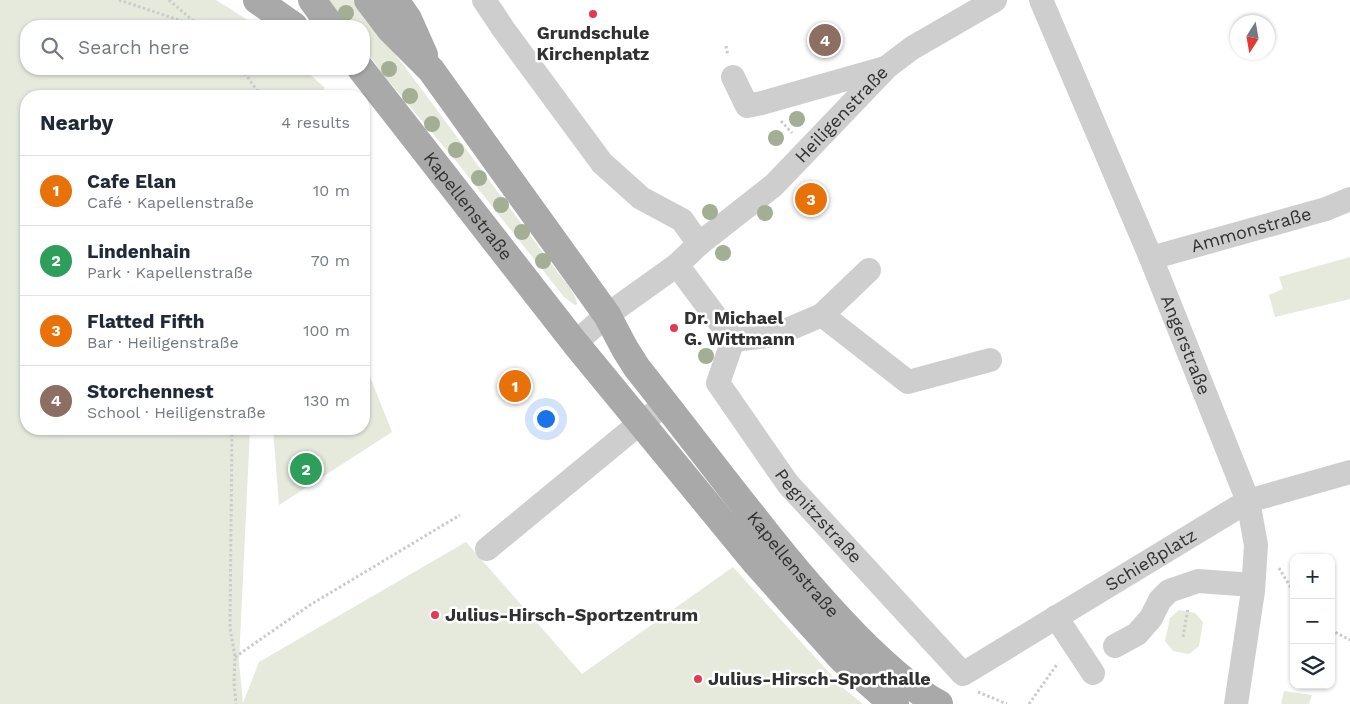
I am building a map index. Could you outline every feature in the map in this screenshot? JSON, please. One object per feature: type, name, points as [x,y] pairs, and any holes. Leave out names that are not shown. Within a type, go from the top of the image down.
[{"type":"main road","points":[[312,0],[327,20]]},
{"type":"main road","name":"Kapellenstraße","points":[[368,0],[390,29],[431,70],[607,315],[637,368],[775,545],[816,594],[857,638],[904,681],[939,704]]},
{"type":"main road","name":"Kapellenstraße","points":[[395,0],[408,19],[431,70]]},
{"type":"main road","points":[[250,10],[278,20]]},
{"type":"main road","name":"Kapellenstraße","points":[[363,75],[548,306],[575,343],[642,422],[756,563],[841,658],[895,704]]},
{"type":"street","points":[[484,0],[602,163],[641,198],[682,220],[700,244]]},
{"type":"street","name":"Heiligenstraße","points":[[607,315],[677,265],[700,244],[774,185],[887,67],[912,48],[995,0]]},
{"type":"street","name":"Angerstraße","points":[[1041,0],[1152,258],[1248,502],[1256,545],[1253,585],[1236,704]]},
{"type":"street","points":[[732,77],[748,106],[887,67]]},
{"type":"street","name":"Ammonstraße","points":[[1152,258],[1326,209],[1350,199]]},
{"type":"street","points":[[677,265],[733,340],[776,335],[822,315],[869,270]]},
{"type":"street","points":[[575,343],[607,315]]},
{"type":"street","points":[[822,315],[908,382],[990,360]]},
{"type":"street","name":"Pegnitzstraße","points":[[733,340],[718,383],[788,484],[968,682]]},
{"type":"street","points":[[487,549],[666,404]]},
{"type":"street","name":"Schießplatz","points":[[968,682],[1056,618],[1248,502],[1350,472]]},
{"type":"street","points":[[1115,646],[1137,634],[1151,618],[1160,600],[1169,591],[1198,581],[1253,585]]},
{"type":"street","points":[[1056,618],[1093,673]]},
{"type":"path","points":[[119,0],[180,20]]},
{"type":"path","points":[[169,0],[191,20]]},
{"type":"path","points":[[241,20],[250,10]]},
{"type":"path","points":[[246,75],[257,90]]},
{"type":"path","points":[[232,435],[230,628],[235,657],[234,683],[236,704]]},
{"type":"path","points":[[235,657],[310,605],[460,515]]},
{"type":"path","points":[[1335,632],[1350,640]]},
{"type":"path","points":[[1029,704],[1073,643]]},
{"type":"path","points":[[968,682],[1007,704]]},
{"type":"shaded area","points":[[0,0],[216,0],[248,20],[20,20],[20,75],[311,75],[325,88],[323,90],[20,90],[20,435],[250,435],[239,662],[243,703],[259,662],[466,542],[582,674],[733,567],[843,688],[863,704],[0,704]]},
{"type":"shaded area","points":[[328,0],[353,0],[369,20],[343,20]]},
{"type":"shaded area","points":[[370,22],[569,286],[577,304],[575,305],[564,297],[456,161],[385,77],[370,56]]},
{"type":"shaded area","points":[[1350,257],[1350,299],[1275,317],[1269,295],[1283,289],[1279,277]]},
{"type":"shaded area","points":[[370,377],[392,432],[279,505],[273,435],[370,435]]},
{"type":"shaded area","points":[[1179,610],[1195,613],[1203,622],[1199,646],[1189,654],[1173,651],[1165,641],[1170,618]]},
{"type":"shaded area","points":[[1284,691],[1312,695],[1309,704],[1281,704]]},
{"type":"place","name":"Grundschule Kirchenplatz","points":[[593,14]]},
{"type":"place","name":"Storchennest","points":[[825,40]]},
{"type":"place","name":"Flatted Fifth","points":[[811,199]]},
{"type":"place","name":"Dr. Michael G. Wittmann","points":[[674,328]]},
{"type":"place","name":"Cafe Elan","points":[[515,386]]},
{"type":"place","name":"Lindenhain","points":[[306,469]]},
{"type":"place","name":"Julius-Hirsch-Sportzentrum","points":[[435,615]]},
{"type":"place","name":"Julius-Hirsch-Sporthalle","points":[[698,679]]}]
